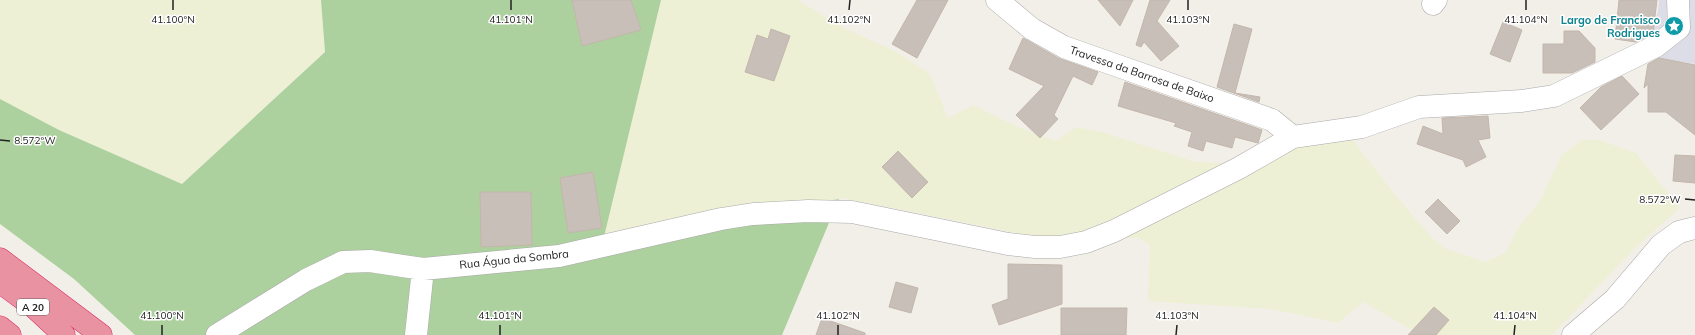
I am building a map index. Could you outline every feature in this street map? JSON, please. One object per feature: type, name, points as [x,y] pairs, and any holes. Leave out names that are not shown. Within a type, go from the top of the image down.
[{"type":"highway","points":[[0,259],[102,335]]},
{"type":"highway","name":"A 20","points":[[0,282],[34,307],[64,335]]},
{"type":"highway","points":[[0,327],[10,335]]},
{"type":"street","name":"Travessa da Barrosa de Baixo","points":[[998,0],[1032,29],[1064,47],[1272,120],[1293,137]]},
{"type":"street","points":[[1293,137],[1362,127],[1419,107],[1522,101],[1554,96],[1656,46],[1687,28],[1678,0]]},
{"type":"street","name":"Rua Água da Sombra","points":[[216,335],[306,280],[343,262],[370,261],[423,269],[559,256],[693,225],[753,214],[808,211],[852,212],[1008,244],[1034,247],[1060,247],[1086,242],[1114,231],[1239,168],[1293,137]]},
{"type":"street","points":[[1573,335],[1615,299],[1661,244],[1679,232],[1695,228]]},
{"type":"street","points":[[416,335],[423,269]]},
{"type":"green space","points":[[0,0],[347,0],[346,32],[182,184],[0,104]]},
{"type":"green space","points":[[321,0],[661,0],[603,241],[664,228],[839,199],[782,335],[135,335],[74,279],[0,224],[0,99],[59,130],[182,184],[325,52]]},
{"type":"green space","points":[[661,0],[798,0],[844,28],[897,52],[930,74],[948,118],[973,105],[1020,128],[1056,141],[1076,127],[1105,133],[1196,162],[1253,164],[1312,141],[1353,140],[1391,190],[1433,239],[1447,249],[1485,262],[1505,253],[1520,225],[1540,201],[1561,156],[1581,140],[1600,140],[1636,153],[1680,208],[1633,250],[1552,335],[1421,335],[1363,302],[1338,323],[1271,309],[1148,301],[1150,245],[1138,238],[1042,238],[843,198],[664,228],[602,241]]},
{"type":"shaded area","name":"Largo de Francisco Rodrigues","points":[[1659,0],[1695,0],[1695,64],[1653,58],[1648,41],[1658,11]]},
{"type":"building","points":[[572,0],[631,0],[641,30],[582,46]]},
{"type":"building","points":[[917,0],[948,0],[917,58],[892,44]]},
{"type":"building","points":[[1098,0],[1133,0],[1120,26]]},
{"type":"building","points":[[1150,0],[1170,0],[1157,21],[1179,46],[1161,61],[1144,42],[1141,47],[1136,45]]},
{"type":"building","points":[[1619,0],[1657,0],[1653,33],[1636,42],[1615,39]]},
{"type":"building","points":[[1503,22],[1522,30],[1510,62],[1490,54]]},
{"type":"building","points":[[1234,24],[1252,29],[1235,93],[1260,97],[1259,102],[1217,87]]},
{"type":"building","points":[[771,29],[790,36],[774,81],[745,72],[757,35],[768,39]]},
{"type":"building","points":[[1564,31],[1579,31],[1595,48],[1595,62],[1572,73],[1543,73],[1543,44],[1564,44]]},
{"type":"building","points":[[1023,38],[1058,58],[1098,72],[1092,85],[1073,76],[1054,115],[1058,119],[1040,138],[1016,115],[1044,86],[1009,69]]},
{"type":"building","points":[[1659,58],[1695,65],[1695,135],[1666,112],[1648,112],[1648,84],[1644,88],[1648,64]]},
{"type":"building","points":[[1622,76],[1639,94],[1601,130],[1580,108],[1601,87]]},
{"type":"building","points":[[1125,82],[1262,130],[1258,143],[1235,137],[1232,148],[1206,141],[1203,151],[1188,146],[1192,132],[1174,126],[1176,123],[1118,106]]},
{"type":"building","points":[[1488,116],[1490,138],[1478,140],[1486,157],[1466,167],[1463,160],[1417,144],[1423,126],[1443,134],[1442,118]]},
{"type":"building","points":[[898,151],[928,182],[912,198],[882,167]]},
{"type":"building","points":[[1675,155],[1695,156],[1695,183],[1673,181]]},
{"type":"building","points":[[593,172],[602,228],[568,233],[560,178]]},
{"type":"building","points":[[480,192],[531,192],[532,245],[481,247]]},
{"type":"building","points":[[1438,199],[1460,221],[1447,234],[1425,212]]},
{"type":"building","points":[[1008,264],[1062,265],[1062,304],[999,325],[992,305],[1008,299]]},
{"type":"building","points":[[896,282],[918,288],[911,313],[889,307]]},
{"type":"building","points":[[1434,307],[1449,320],[1436,335],[1408,335]]},
{"type":"building","points":[[1061,308],[1127,308],[1126,335],[1061,335]]},
{"type":"building","points":[[822,318],[865,333],[865,335],[816,335]]},
{"type":"place","name":"Largo de Francisco Rodrigues","points":[[1674,26]]}]
